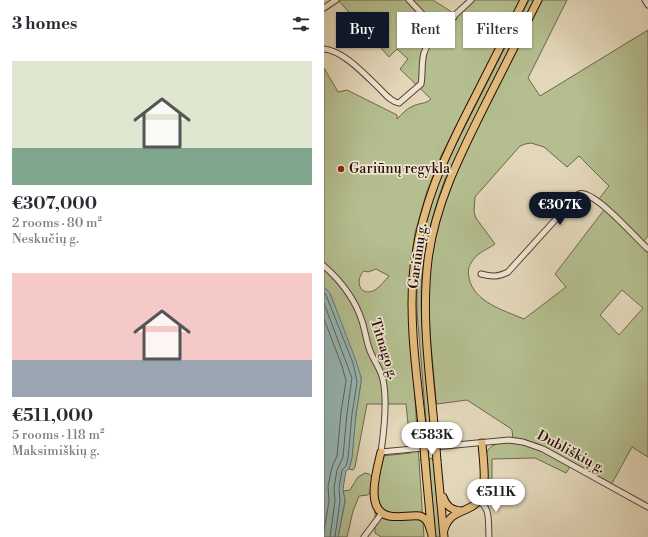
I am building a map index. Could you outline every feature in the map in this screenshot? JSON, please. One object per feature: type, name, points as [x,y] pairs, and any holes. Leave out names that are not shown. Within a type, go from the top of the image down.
[{"type":"highway","name":"Gariūnų g.","points":[[431,534],[413,315],[413,278],[419,235],[430,193],[443,162],[524,0]]},
{"type":"highway","name":"Gariūnų g.","points":[[444,534],[437,461],[426,305],[428,261],[434,224],[458,159],[538,0]]},
{"type":"highway","points":[[444,534],[446,522],[449,519],[461,511],[473,507],[482,496],[484,485],[482,443]]},
{"type":"highway","points":[[380,452],[373,494],[376,505],[382,513],[387,516],[420,516],[424,518],[428,523],[431,534]]},
{"type":"highway","points":[[440,491],[448,506],[452,510],[461,511]]},
{"type":"highway","points":[[409,516],[424,511],[428,497]]},
{"type":"street","points":[[324,8],[336,0]]},
{"type":"street","points":[[409,0],[420,12]]},
{"type":"street","points":[[455,16],[471,0]]},
{"type":"street","points":[[645,0],[648,5]]},
{"type":"street","points":[[324,48],[337,52],[365,75],[389,98],[399,103],[421,84],[422,66],[426,48]]},
{"type":"street","points":[[481,274],[493,277],[500,276],[508,272],[576,197],[582,194],[585,194],[598,202],[648,249]]},
{"type":"street","points":[[643,244],[648,239]]},
{"type":"street","name":"Titnago g.","points":[[324,266],[342,285],[355,304],[362,321],[371,353],[382,377],[384,392],[384,426],[380,452]]},
{"type":"street","name":"Dubliškių g.","points":[[380,452],[510,440],[531,444],[648,507]]},
{"type":"street","points":[[479,500],[485,505],[487,510],[489,537]]},
{"type":"street","points":[[364,537],[382,513]]},
{"type":"green space","points":[[338,0],[433,0],[452,12],[397,12],[397,48],[455,48],[455,14],[458,16],[474,0],[520,0],[514,12],[463,12],[463,48],[496,48],[441,156],[427,191],[415,233],[411,263],[409,307],[424,537],[381,537],[375,533],[375,496],[382,456],[411,453],[406,404],[367,404],[355,467],[353,470],[349,469],[361,377],[324,287],[324,68],[338,92],[347,90],[397,115],[397,119],[411,107],[427,102],[431,99],[400,69],[408,59],[397,49],[389,57],[381,48],[389,48],[389,12],[349,12]],"holes":[[[376,269],[389,276],[375,290],[366,292],[360,287],[359,279],[364,271],[368,272]]]},
{"type":"green space","points":[[529,0],[534,0],[528,12],[523,12]]},
{"type":"green space","points":[[542,0],[567,0],[528,78],[540,96],[648,30],[648,236],[641,244],[648,251],[648,457],[632,447],[611,485],[538,444],[526,440],[513,439],[512,430],[510,428],[467,400],[437,404],[436,400],[430,324],[429,287],[432,249],[436,230],[441,212],[462,159],[518,48],[532,48],[532,20]],"holes":[[[531,143],[544,147],[567,167],[579,156],[609,186],[599,199],[607,206],[555,274],[566,287],[524,319],[490,304],[483,299],[472,286],[468,272],[473,259],[495,244],[476,218],[474,212],[475,197],[520,146]],[[622,290],[643,308],[619,335],[600,315]]]},
{"type":"green space","points":[[505,48],[510,48],[445,179],[429,232],[423,265],[421,300],[432,445],[428,445],[417,312],[417,276],[425,227],[435,191],[451,154]]},
{"type":"green space","points":[[511,442],[534,448],[570,467],[566,473],[535,458],[492,459],[492,486],[488,483],[486,454],[490,448],[499,443]]},
{"type":"green space","points":[[429,458],[434,459],[441,537],[435,537]]},
{"type":"green space","points":[[365,473],[372,477],[370,491],[368,495],[359,496],[353,511],[347,537],[338,537],[345,501],[343,491],[350,490],[358,477]]},
{"type":"water","points":[[324,287],[330,293],[361,377],[352,458],[349,469],[346,471],[343,489],[345,501],[338,537],[324,537]]},
{"type":"place","name":"Gariūnų regykla","points":[[341,169]]}]
